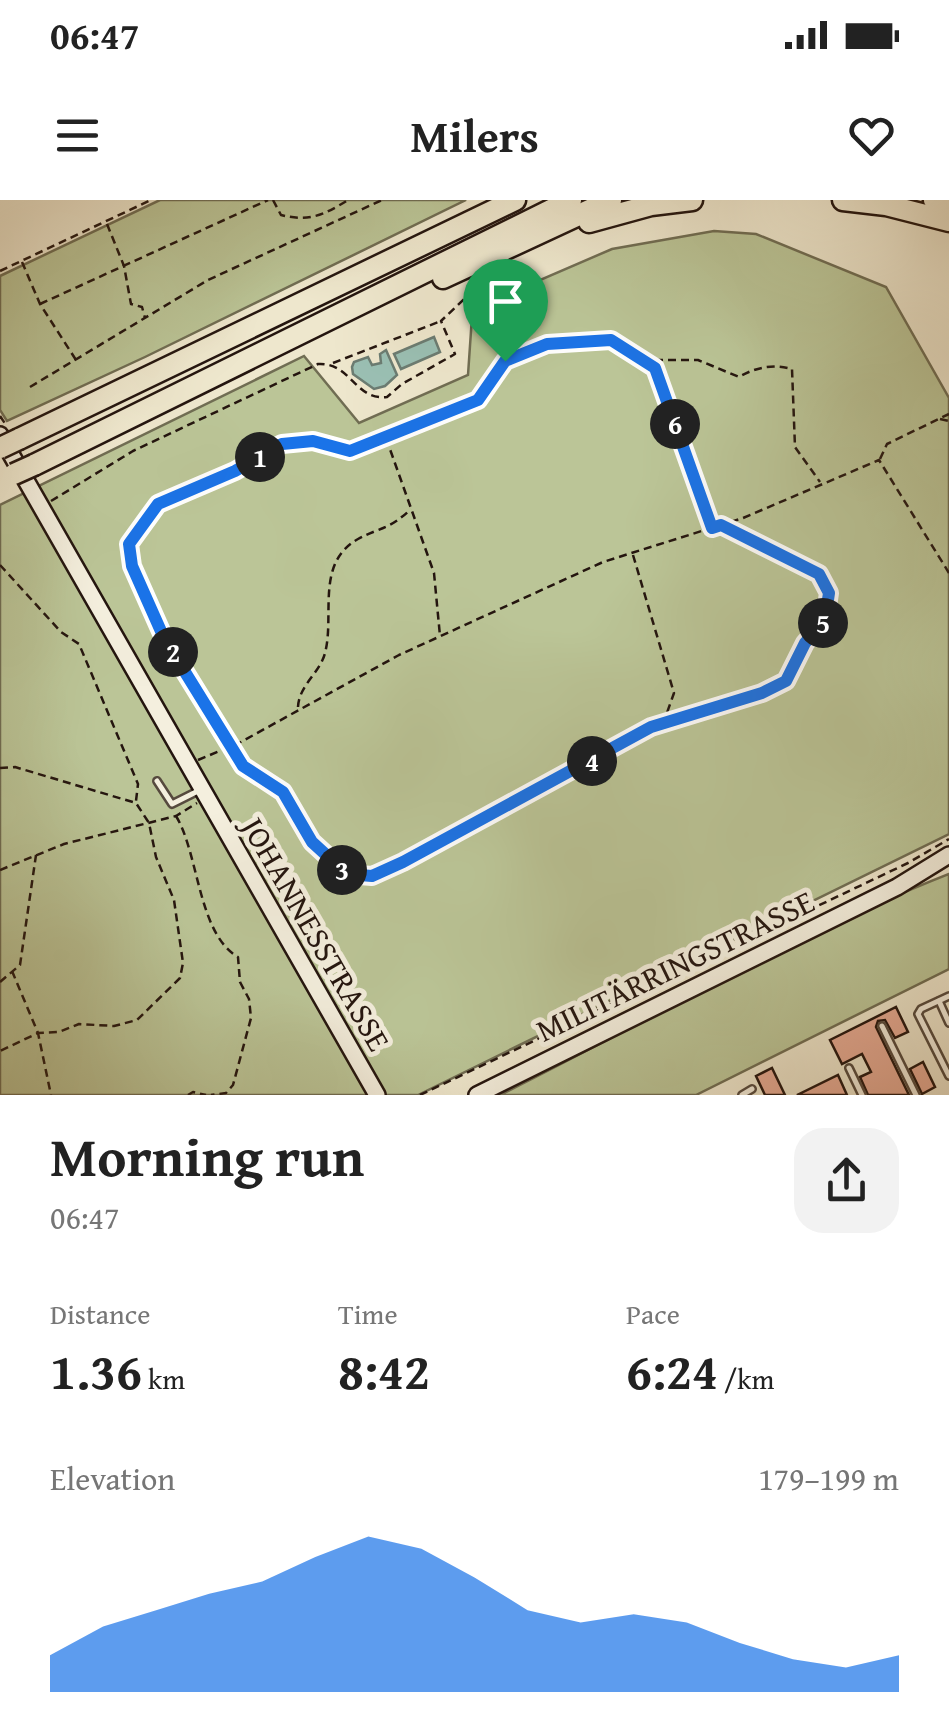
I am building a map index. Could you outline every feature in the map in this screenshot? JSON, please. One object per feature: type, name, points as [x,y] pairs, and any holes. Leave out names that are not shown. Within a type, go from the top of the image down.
[{"type":"highway","points":[[6,441],[514,200]]},
{"type":"highway","points":[[7,478],[571,200]]},
{"type":"highway","points":[[209,381],[220,382],[610,200]]},
{"type":"highway","points":[[493,255],[622,212],[692,200]]},
{"type":"highway","points":[[843,200],[949,221]]},
{"type":"highway","points":[[934,200],[949,208]]},
{"type":"main road","name":"JOHANNESSTRASSE","points":[[6,441],[375,1093]]},
{"type":"main road","name":"MILITÄRRINGSTRASSE","points":[[477,1095],[896,887],[949,855]]},
{"type":"main road","name":"MILITÄRRINGSTRASSE","points":[[896,887],[949,867]]},
{"type":"lane","points":[[157,780],[172,804],[204,792]]},
{"type":"lane","points":[[949,996],[918,1014],[949,1076]]},
{"type":"lane","points":[[938,1001],[949,1024]]},
{"type":"lane","points":[[882,1026],[916,1095]]},
{"type":"lane","points":[[849,1068],[862,1095]]},
{"type":"lane","points":[[742,1095],[752,1089]]},
{"type":"path","points":[[0,271],[151,200]]},
{"type":"path","points":[[40,304],[270,200],[281,216],[299,220],[321,217],[348,200]]},
{"type":"path","points":[[30,387],[208,280],[382,200]]},
{"type":"path","points":[[106,221],[124,266],[131,304],[142,307],[145,319]]},
{"type":"path","points":[[22,261],[40,304],[76,360]]},
{"type":"path","points":[[41,506],[133,451],[284,378],[441,321],[481,283],[530,269]]},
{"type":"path","points":[[331,363],[369,394],[376,398],[387,396],[454,354],[441,321]]},
{"type":"path","points":[[712,528],[655,368],[611,340],[547,344],[505,361],[478,400],[350,451],[313,441],[282,444],[235,471],[158,504],[129,544],[132,566],[164,638],[243,766],[283,792],[312,842],[347,874],[372,876],[663,724],[762,693],[786,681],[805,643],[825,620],[829,593],[819,574],[721,525]]},
{"type":"path","points":[[642,360],[698,360],[739,377],[753,369],[792,369],[795,447],[821,484]]},
{"type":"path","points":[[189,764],[440,636],[603,562],[721,525],[879,460],[887,444],[949,414]]},
{"type":"path","points":[[939,418],[949,421]]},
{"type":"path","points":[[386,437],[434,573],[440,636]]},
{"type":"path","points":[[879,460],[949,573]]},
{"type":"path","points":[[298,710],[298,696],[324,658],[332,571],[341,553],[357,540],[392,527],[411,509]]},
{"type":"path","points":[[632,553],[674,693],[663,724]]},
{"type":"path","points":[[0,565],[61,632],[79,644],[138,784],[136,802],[149,823],[156,857],[174,900],[183,963],[180,978],[138,1020],[114,1026],[79,1024],[59,1032],[38,1034],[0,1051]]},
{"type":"path","points":[[0,768],[15,767],[136,802]]},
{"type":"path","points":[[0,870],[36,853],[176,816],[204,792]]},
{"type":"path","points":[[176,816],[190,845],[206,908],[226,950],[238,957],[240,982],[250,998],[249,1031],[233,1085],[226,1093],[188,1095]]},
{"type":"path","points":[[420,1095],[949,840]]},
{"type":"path","points":[[0,982],[20,966],[36,853]]},
{"type":"path","points":[[12,970],[38,1034],[51,1095]]},
{"type":"green space","points":[[160,200],[466,200],[7,421],[0,410],[0,276]]},
{"type":"green space","points":[[714,231],[756,234],[886,287],[949,398],[949,834],[418,1095],[0,1095],[0,505],[304,356],[359,423],[468,375],[473,302],[486,293],[503,296],[612,249]]},
{"type":"green space","points":[[949,874],[949,969],[696,1095],[500,1095],[778,951]]},
{"type":"water","points":[[434,337],[440,352],[401,369],[394,354]]},
{"type":"water","points":[[386,350],[397,375],[385,386],[374,389],[353,374],[354,362],[368,357],[372,365],[381,363],[380,354]]},
{"type":"building","points":[[896,1007],[908,1032],[895,1038],[885,1020],[878,1021],[876,1027],[909,1095],[868,1095],[860,1077],[871,1072],[862,1054],[842,1064],[830,1040]]},
{"type":"building","points":[[923,1062],[935,1087],[922,1094],[910,1069]]},
{"type":"building","points":[[772,1068],[785,1095],[765,1095],[756,1076]]},
{"type":"building","points":[[838,1075],[847,1095],[797,1095]]},
{"type":"route","points":[[611,340],[655,368],[712,528],[721,525],[819,574],[829,593],[825,620],[805,643],[786,681],[762,693],[651,727],[403,862],[372,876],[347,874],[312,842],[283,792],[243,766],[164,638],[132,566],[129,544],[158,504],[235,471],[282,444],[313,441],[350,451],[478,400],[505,361],[547,344],[611,340]]}]
